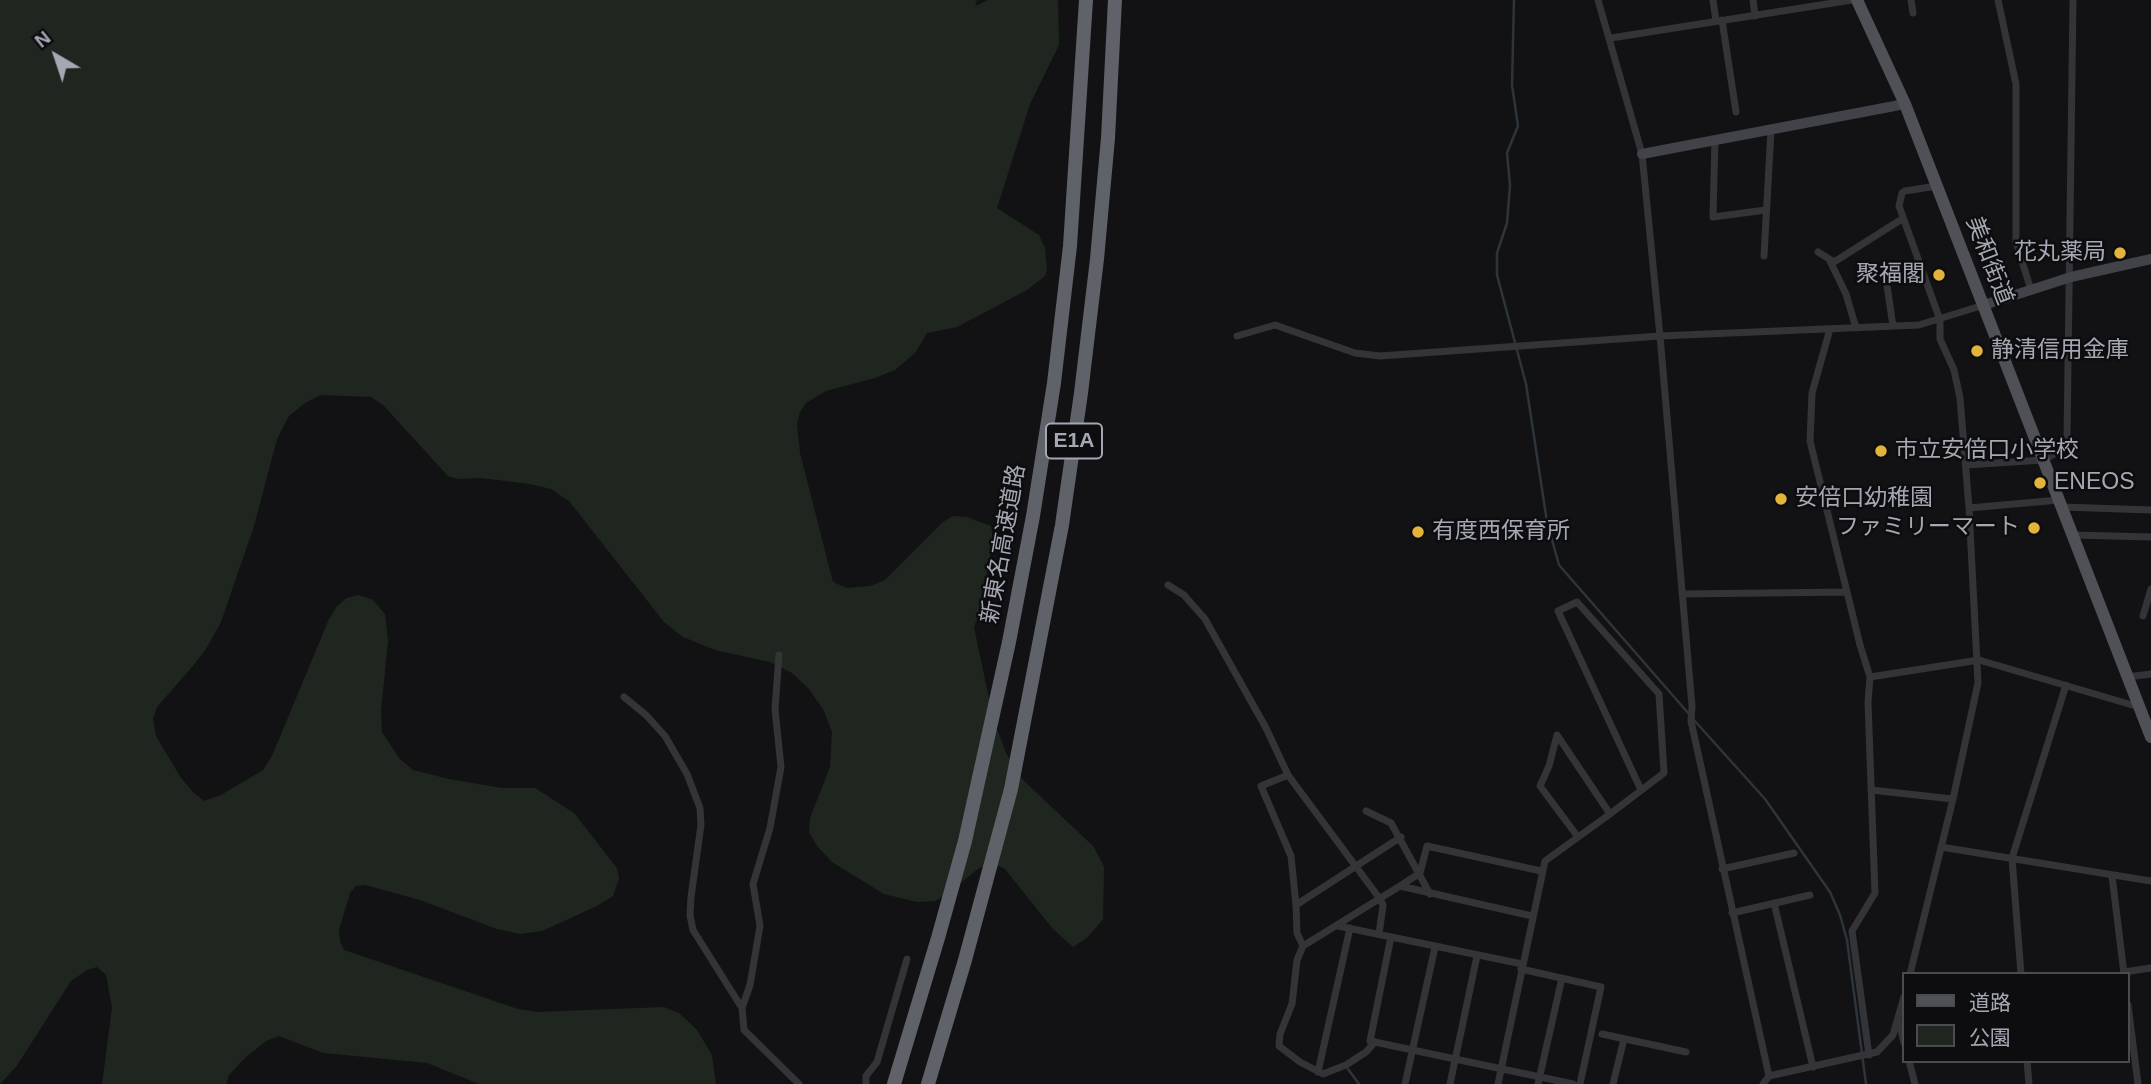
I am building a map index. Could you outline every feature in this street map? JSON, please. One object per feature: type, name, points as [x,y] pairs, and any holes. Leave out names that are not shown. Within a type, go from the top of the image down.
[{"type":"highway","name":"新東名高速道路","points":[[894,1084],[965,841],[1009,642],[1054,383],[1070,246],[1086,0]]},
{"type":"highway","name":"E1A","points":[[928,1084],[993,858],[1035,669],[1062,525],[1082,393],[1108,138],[1115,0]]},
{"type":"main road","name":"美和街道","points":[[1857,0],[1905,104],[2151,737]]},
{"type":"street","points":[[1598,0],[1642,154],[1660,336],[1691,721],[1769,1076]]},
{"type":"street","points":[[1713,0],[1736,112]]},
{"type":"street","points":[[1753,0],[1755,16]]},
{"type":"street","points":[[1611,38],[1852,0]]},
{"type":"street","points":[[1911,0],[1913,13]]},
{"type":"street","points":[[1998,0],[2016,83],[2016,242],[2031,290]]},
{"type":"street","points":[[1966,465],[2043,460],[2060,451],[2067,439],[2073,0]]},
{"type":"street","points":[[1642,154],[1905,104]]},
{"type":"street","points":[[1764,256],[1771,130]]},
{"type":"street","points":[[1715,140],[1713,217],[1766,210]]},
{"type":"street","points":[[1910,972],[1975,706],[1979,660],[1960,398],[1954,370],[1940,339],[1940,320],[1899,206],[1902,193],[1937,186]]},
{"type":"street","points":[[1830,261],[1834,262],[1902,219]]},
{"type":"street","points":[[1818,252],[1830,261],[1846,294],[1856,328]]},
{"type":"street","points":[[1237,336],[1275,326],[1355,353],[1380,356],[1660,336],[1919,325],[2071,277],[2151,260]]},
{"type":"street","points":[[1886,279],[1893,326]]},
{"type":"street","points":[[1830,329],[1812,393],[1810,441],[1870,677],[1868,702],[1875,893],[1852,931],[1869,1055]]},
{"type":"street","points":[[1969,508],[2061,503],[2151,510]]},
{"type":"street","points":[[2073,536],[2151,537]]},
{"type":"street","points":[[1168,585],[1184,595],[1205,619],[1266,728],[1288,775],[1380,899],[1383,905],[1379,934]]},
{"type":"street","points":[[2143,616],[2151,589]]},
{"type":"street","points":[[1682,594],[1847,592]]},
{"type":"street","points":[[1498,1084],[1545,861],[1664,773],[1660,694],[1577,602],[1558,611],[1641,790]]},
{"type":"street","points":[[779,655],[775,709],[781,767],[770,828],[753,884],[760,926],[750,985],[742,1009],[744,1030],[799,1084]]},
{"type":"street","points":[[1870,677],[1979,660],[2139,708]]},
{"type":"street","points":[[2126,677],[2151,674]]},
{"type":"street","points":[[2021,972],[2012,858],[2066,685]]},
{"type":"street","points":[[624,697],[646,715],[664,736],[687,774],[700,808],[701,825],[691,897],[693,930],[742,1009]]},
{"type":"street","points":[[1578,837],[1540,786],[1558,734],[1610,814]]},
{"type":"street","points":[[1288,775],[1261,786],[1291,856],[1297,933],[1303,946]]},
{"type":"street","points":[[1871,790],[1953,799]]},
{"type":"street","points":[[1366,811],[1391,823],[1430,894]]},
{"type":"street","points":[[1296,905],[1401,837]]},
{"type":"street","points":[[1375,1042],[1366,1052],[1346,1065],[1323,1074],[1279,1046],[1280,1034],[1292,1004],[1297,960],[1303,946],[1420,873],[1427,846],[1541,871]]},
{"type":"street","points":[[1941,847],[2151,881]]},
{"type":"street","points":[[1722,869],[1794,853]]},
{"type":"street","points":[[2112,876],[2124,972]]},
{"type":"street","points":[[1400,886],[1532,916]]},
{"type":"street","points":[[1732,913],[1810,895]]},
{"type":"street","points":[[1774,902],[1813,1067]]},
{"type":"street","points":[[1338,926],[1522,966],[1601,987],[1580,1084]]},
{"type":"street","points":[[1318,1072],[1350,928]]},
{"type":"street","points":[[1391,937],[1370,1041],[1502,1068],[1539,1080],[1573,1084]]},
{"type":"street","points":[[1405,1084],[1435,947]]},
{"type":"street","points":[[1450,1084],[1477,956]]},
{"type":"street","points":[[866,1084],[866,1076],[877,1062],[907,959]]},
{"type":"street","points":[[2129,972],[2151,968]]},
{"type":"street","points":[[1539,1080],[1562,978]]},
{"type":"street","points":[[1763,1084],[1769,1076],[1869,1055],[1885,1045],[1893,1035],[1902,1005]]},
{"type":"street","points":[[1898,1021],[1902,1036]]},
{"type":"street","points":[[2130,1021],[2138,1084]]},
{"type":"street","points":[[1602,1034],[1686,1052]]},
{"type":"street","points":[[1613,1084],[1623,1039]]},
{"type":"street","points":[[1910,1063],[1915,1084]]},
{"type":"street","points":[[2027,1063],[2029,1084]]},
{"type":"green space","points":[[0,0],[977,0],[975,6],[988,0],[1058,0],[1059,45],[1030,104],[997,208],[1039,235],[1045,248],[1045,276],[1027,290],[957,327],[927,333],[915,353],[895,370],[826,391],[806,403],[797,424],[800,453],[833,582],[847,588],[870,586],[885,580],[943,522],[953,516],[967,517],[991,526],[993,539],[982,604],[974,627],[993,718],[1006,753],[1023,780],[1094,847],[1104,867],[1103,919],[1088,937],[1073,947],[1052,928],[1005,869],[995,864],[979,868],[935,901],[917,902],[884,894],[832,862],[817,846],[809,832],[810,818],[830,767],[832,732],[823,709],[809,689],[792,673],[770,662],[715,650],[683,637],[664,622],[569,501],[551,489],[530,484],[448,476],[383,405],[371,397],[321,395],[289,416],[277,439],[254,526],[221,622],[206,649],[157,707],[153,718],[156,736],[181,778],[204,801],[221,795],[263,770],[272,756],[329,619],[337,606],[347,598],[358,595],[373,600],[385,614],[388,641],[381,711],[382,732],[399,758],[413,770],[449,779],[502,788],[535,788],[574,813],[617,868],[619,878],[613,896],[597,906],[542,931],[520,934],[497,929],[420,900],[365,885],[356,886],[350,893],[339,930],[344,950],[518,1009],[537,1012],[664,1007],[679,1013],[697,1030],[712,1055],[716,1084],[479,1084],[427,1063],[323,1053],[279,1036],[266,1041],[245,1058],[229,1075],[226,1084],[102,1084],[112,1008],[106,975],[97,967],[71,981],[16,1067],[0,1084]]},
{"type":"waterway","points":[[1514,0],[1512,85],[1518,126],[1507,153],[1510,185],[1507,223],[1497,253],[1497,275],[1526,384],[1547,522],[1559,565],[1689,714]]},
{"type":"waterway","points":[[1693,719],[1765,799],[1830,892],[1847,940],[1866,1084]]},
{"type":"waterway","points":[[1348,1069],[1359,1084]]},
{"type":"place","name":"花丸薬局","points":[[2120,253]]},
{"type":"place","name":"聚福閣","points":[[1939,275]]},
{"type":"place","name":"静清信用金庫","points":[[1977,351]]},
{"type":"place","name":"市立安倍口小学校","points":[[1881,451]]},
{"type":"place","name":"ENEOS","points":[[2040,483]]},
{"type":"place","name":"安倍口幼稚園","points":[[1781,499]]},
{"type":"place","name":"ファミリーマート","points":[[2034,528]]},
{"type":"place","name":"有度西保育所","points":[[1418,532]]}]
